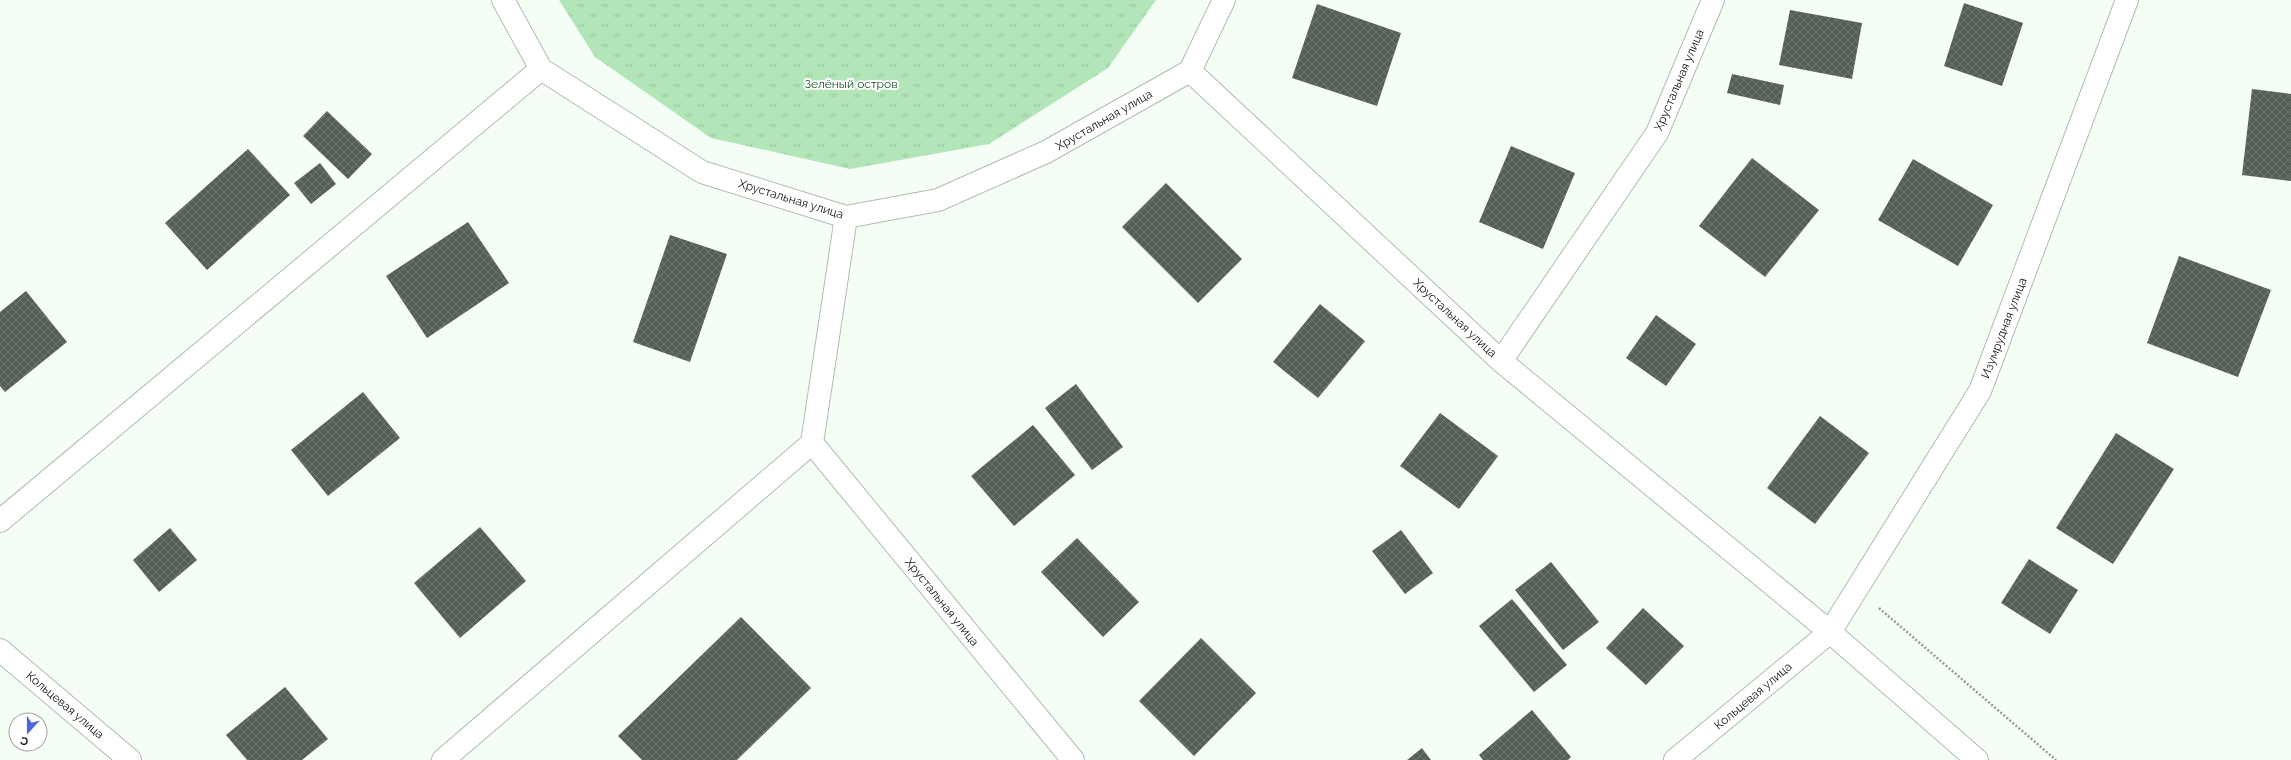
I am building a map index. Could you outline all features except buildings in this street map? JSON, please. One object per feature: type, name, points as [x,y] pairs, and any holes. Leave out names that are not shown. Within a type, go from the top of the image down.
[{"type":"street","name":"Хрустальная улица","points":[[502,0],[541,70],[702,172],[846,217],[938,200],[1046,152],[1190,71],[1501,360],[1656,133],[1713,0]]},
{"type":"street","points":[[1190,71],[1224,0]]},
{"type":"street","name":"Изумрудная улица","points":[[1830,632],[1980,391],[2128,0]]},
{"type":"street","points":[[0,521],[541,70]]},
{"type":"street","points":[[443,760],[812,443],[846,217]]},
{"type":"street","points":[[1501,360],[1830,632],[1977,760]]},
{"type":"street","name":"Хрустальная улица","points":[[812,443],[1072,760]]},
{"type":"street","name":"Кольцевая улица","points":[[1675,760],[1830,632]]},
{"type":"street","name":"Кольцевая улица","points":[[0,650],[130,760]]},
{"type":"path","points":[[1856,589],[2056,760]]},
{"type":"green space","name":"Зелёный остров","points":[[559,0],[1156,0],[1108,68],[989,144],[850,169],[711,138],[595,57]]}]
